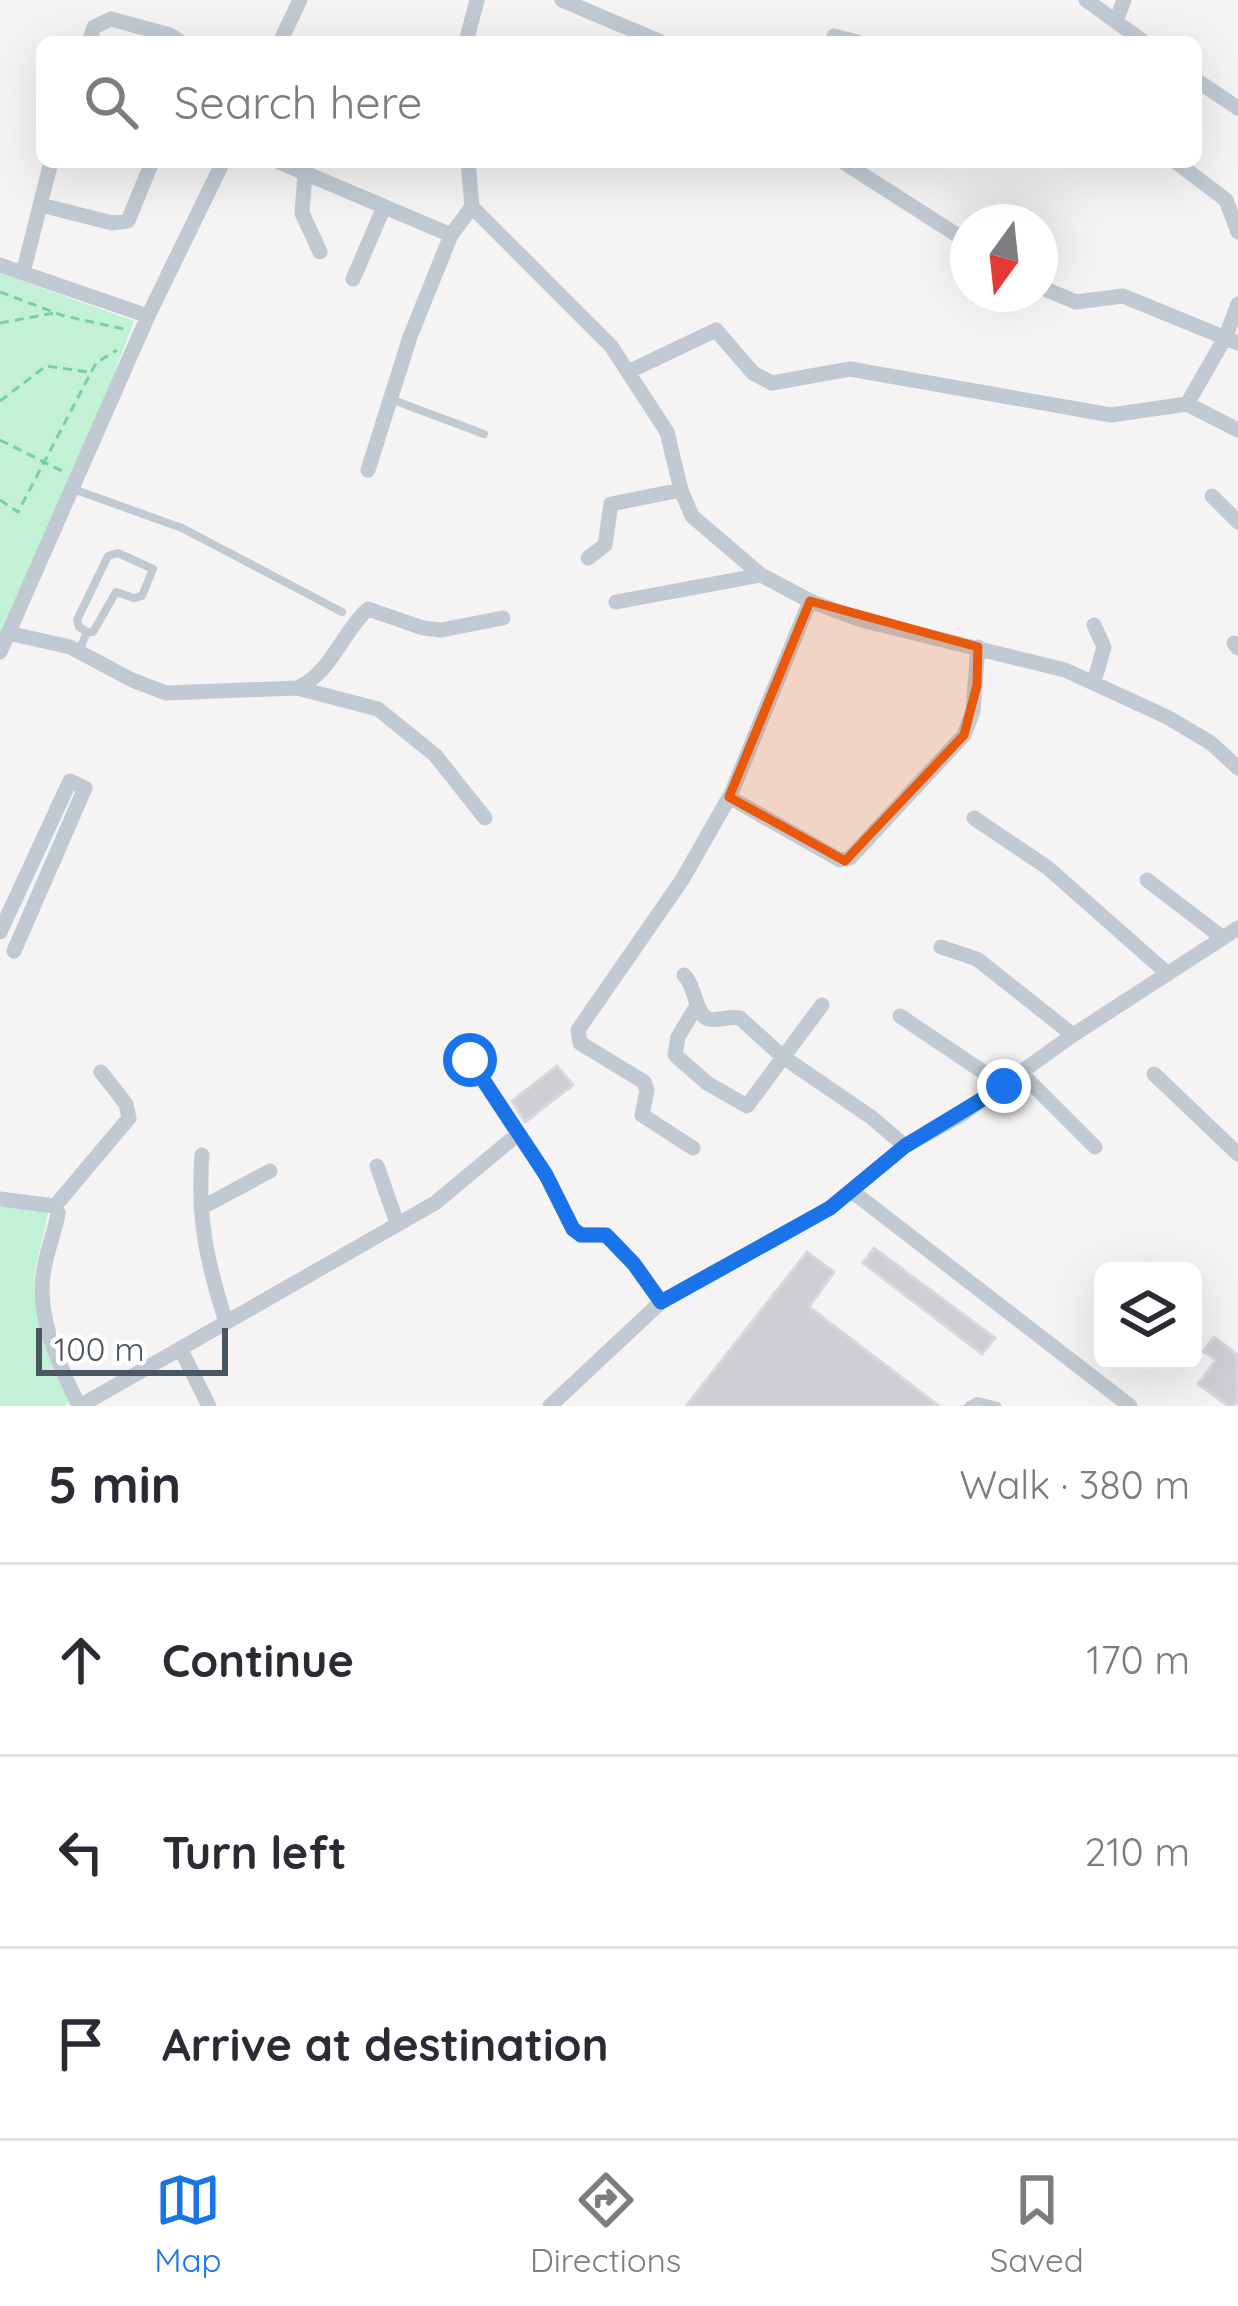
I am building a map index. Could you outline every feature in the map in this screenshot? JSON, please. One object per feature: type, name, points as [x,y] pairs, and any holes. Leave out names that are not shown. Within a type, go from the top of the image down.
[{"type":"street","points":[[283,36],[300,0]]},
{"type":"street","points":[[468,36],[477,0]]},
{"type":"street","points":[[562,0],[648,36]]},
{"type":"street","points":[[1086,0],[1136,36]]},
{"type":"street","points":[[1115,21],[1124,0]]},
{"type":"street","points":[[91,36],[94,28],[111,19],[172,36]]},
{"type":"street","points":[[1202,84],[1238,108]]},
{"type":"street","points":[[23,273],[50,168]]},
{"type":"street","points":[[41,205],[112,223],[128,221],[150,168]]},
{"type":"street","points":[[0,652],[144,326],[220,168]]},
{"type":"street","points":[[293,168],[451,235]]},
{"type":"street","points":[[469,168],[472,208],[592,326],[630,371],[667,432],[692,516],[761,575],[810,602],[861,620],[978,647],[1094,682],[1211,743],[1238,768]]},
{"type":"street","points":[[852,168],[950,230]]},
{"type":"street","points":[[1186,168],[1232,197],[1238,232]]},
{"type":"street","points":[[305,173],[302,213],[320,252]]},
{"type":"street","points":[[353,279],[384,207]]},
{"type":"street","points":[[368,470],[410,337],[451,235],[472,208]]},
{"type":"street","points":[[0,265],[144,326]]},
{"type":"street","points":[[1058,294],[1076,302],[1124,296],[1232,339]]},
{"type":"street","points":[[1186,404],[1232,339],[1238,304]]},
{"type":"street","points":[[630,371],[716,330],[754,373],[772,382],[850,369],[1111,415],[1186,404],[1238,430]]},
{"type":"street","points":[[588,558],[605,545],[611,504],[681,490]]},
{"type":"street","points":[[1212,496],[1238,522]]},
{"type":"street","points":[[616,602],[761,575]]},
{"type":"street","points":[[693,1148],[642,1114],[644,1082],[577,1038],[578,1030],[682,880],[729,797],[810,602]]},
{"type":"street","points":[[297,688],[324,668],[368,609],[440,630],[503,618]]},
{"type":"street","points":[[1094,625],[1104,647],[1094,682]]},
{"type":"street","points":[[8,633],[79,651],[166,693],[297,688],[358,702],[391,717],[435,755],[485,818]]},
{"type":"street","points":[[729,797],[840,860],[850,858],[964,736],[973,711],[978,647]]},
{"type":"street","points":[[0,932],[70,781],[85,788],[14,951]]},
{"type":"street","points":[[974,818],[1048,868],[1168,974]]},
{"type":"street","points":[[550,1406],[661,1302],[853,1192],[905,1146],[1004,1086],[1230,933],[1147,880]]},
{"type":"street","points":[[941,947],[977,959],[1073,1035]]},
{"type":"street","points":[[684,975],[696,991],[697,1007],[678,1037],[675,1055],[707,1083],[743,1105],[752,1104],[822,1005]]},
{"type":"street","points":[[697,1007],[708,1018],[740,1018],[783,1057],[905,1146]]},
{"type":"street","points":[[901,1016],[1004,1086]]},
{"type":"street","points":[[470,1060],[546,1175],[576,1233],[606,1235],[661,1302]]},
{"type":"street","points":[[55,1206],[129,1118],[126,1104],[101,1072]]},
{"type":"street","points":[[1022,1074],[1095,1147]]},
{"type":"street","points":[[1154,1074],[1238,1154]]},
{"type":"street","points":[[55,1206],[58,1213],[41,1301],[80,1406],[436,1203],[518,1134]]},
{"type":"street","points":[[202,1155],[205,1255],[226,1322]]},
{"type":"street","points":[[377,1166],[397,1222]]},
{"type":"street","points":[[201,1208],[270,1172]]},
{"type":"street","points":[[853,1192],[1130,1406]]},
{"type":"street","points":[[0,1199],[55,1206]]},
{"type":"street","points":[[181,1350],[209,1406]]},
{"type":"lane","points":[[391,399],[484,434]]},
{"type":"lane","points":[[74,483],[182,528],[342,612]]},
{"type":"lane","points":[[118,553],[153,569],[142,596],[116,592],[93,632],[87,632],[77,620],[108,556],[118,553]]},
{"type":"lane","points":[[79,651],[87,632]]},
{"type":"lane","points":[[968,1406],[977,1401],[997,1406]]},
{"type":"path","points":[[0,292],[117,330],[144,326]]},
{"type":"path","points":[[0,323],[55,312]]},
{"type":"path","points":[[0,500],[18,512],[41,460],[96,363],[144,326]]},
{"type":"path","points":[[0,401],[46,367],[91,372]]},
{"type":"path","points":[[0,440],[74,483]]},
{"type":"highlighted area","points":[[810,601],[978,647],[977,685],[964,735],[845,861],[729,797]]},
{"type":"green space","points":[[0,273],[134,321],[94,428],[0,634]]},
{"type":"green space","points":[[0,1205],[48,1210],[34,1284],[45,1345],[69,1401],[64,1406],[0,1406]]},
{"type":"building","points":[[557,1066],[573,1085],[525,1122],[512,1101]]},
{"type":"building","points":[[874,1248],[995,1338],[982,1354],[863,1263]]},
{"type":"building","points":[[807,1252],[834,1272],[809,1307],[939,1406],[686,1406]]},
{"type":"building","points":[[1214,1337],[1238,1355],[1234,1406],[1198,1384],[1216,1360],[1203,1351]]},
{"type":"route","points":[[470,1060],[546,1175],[576,1233],[606,1235],[661,1302],[830,1208],[905,1146],[1004,1086]]}]
